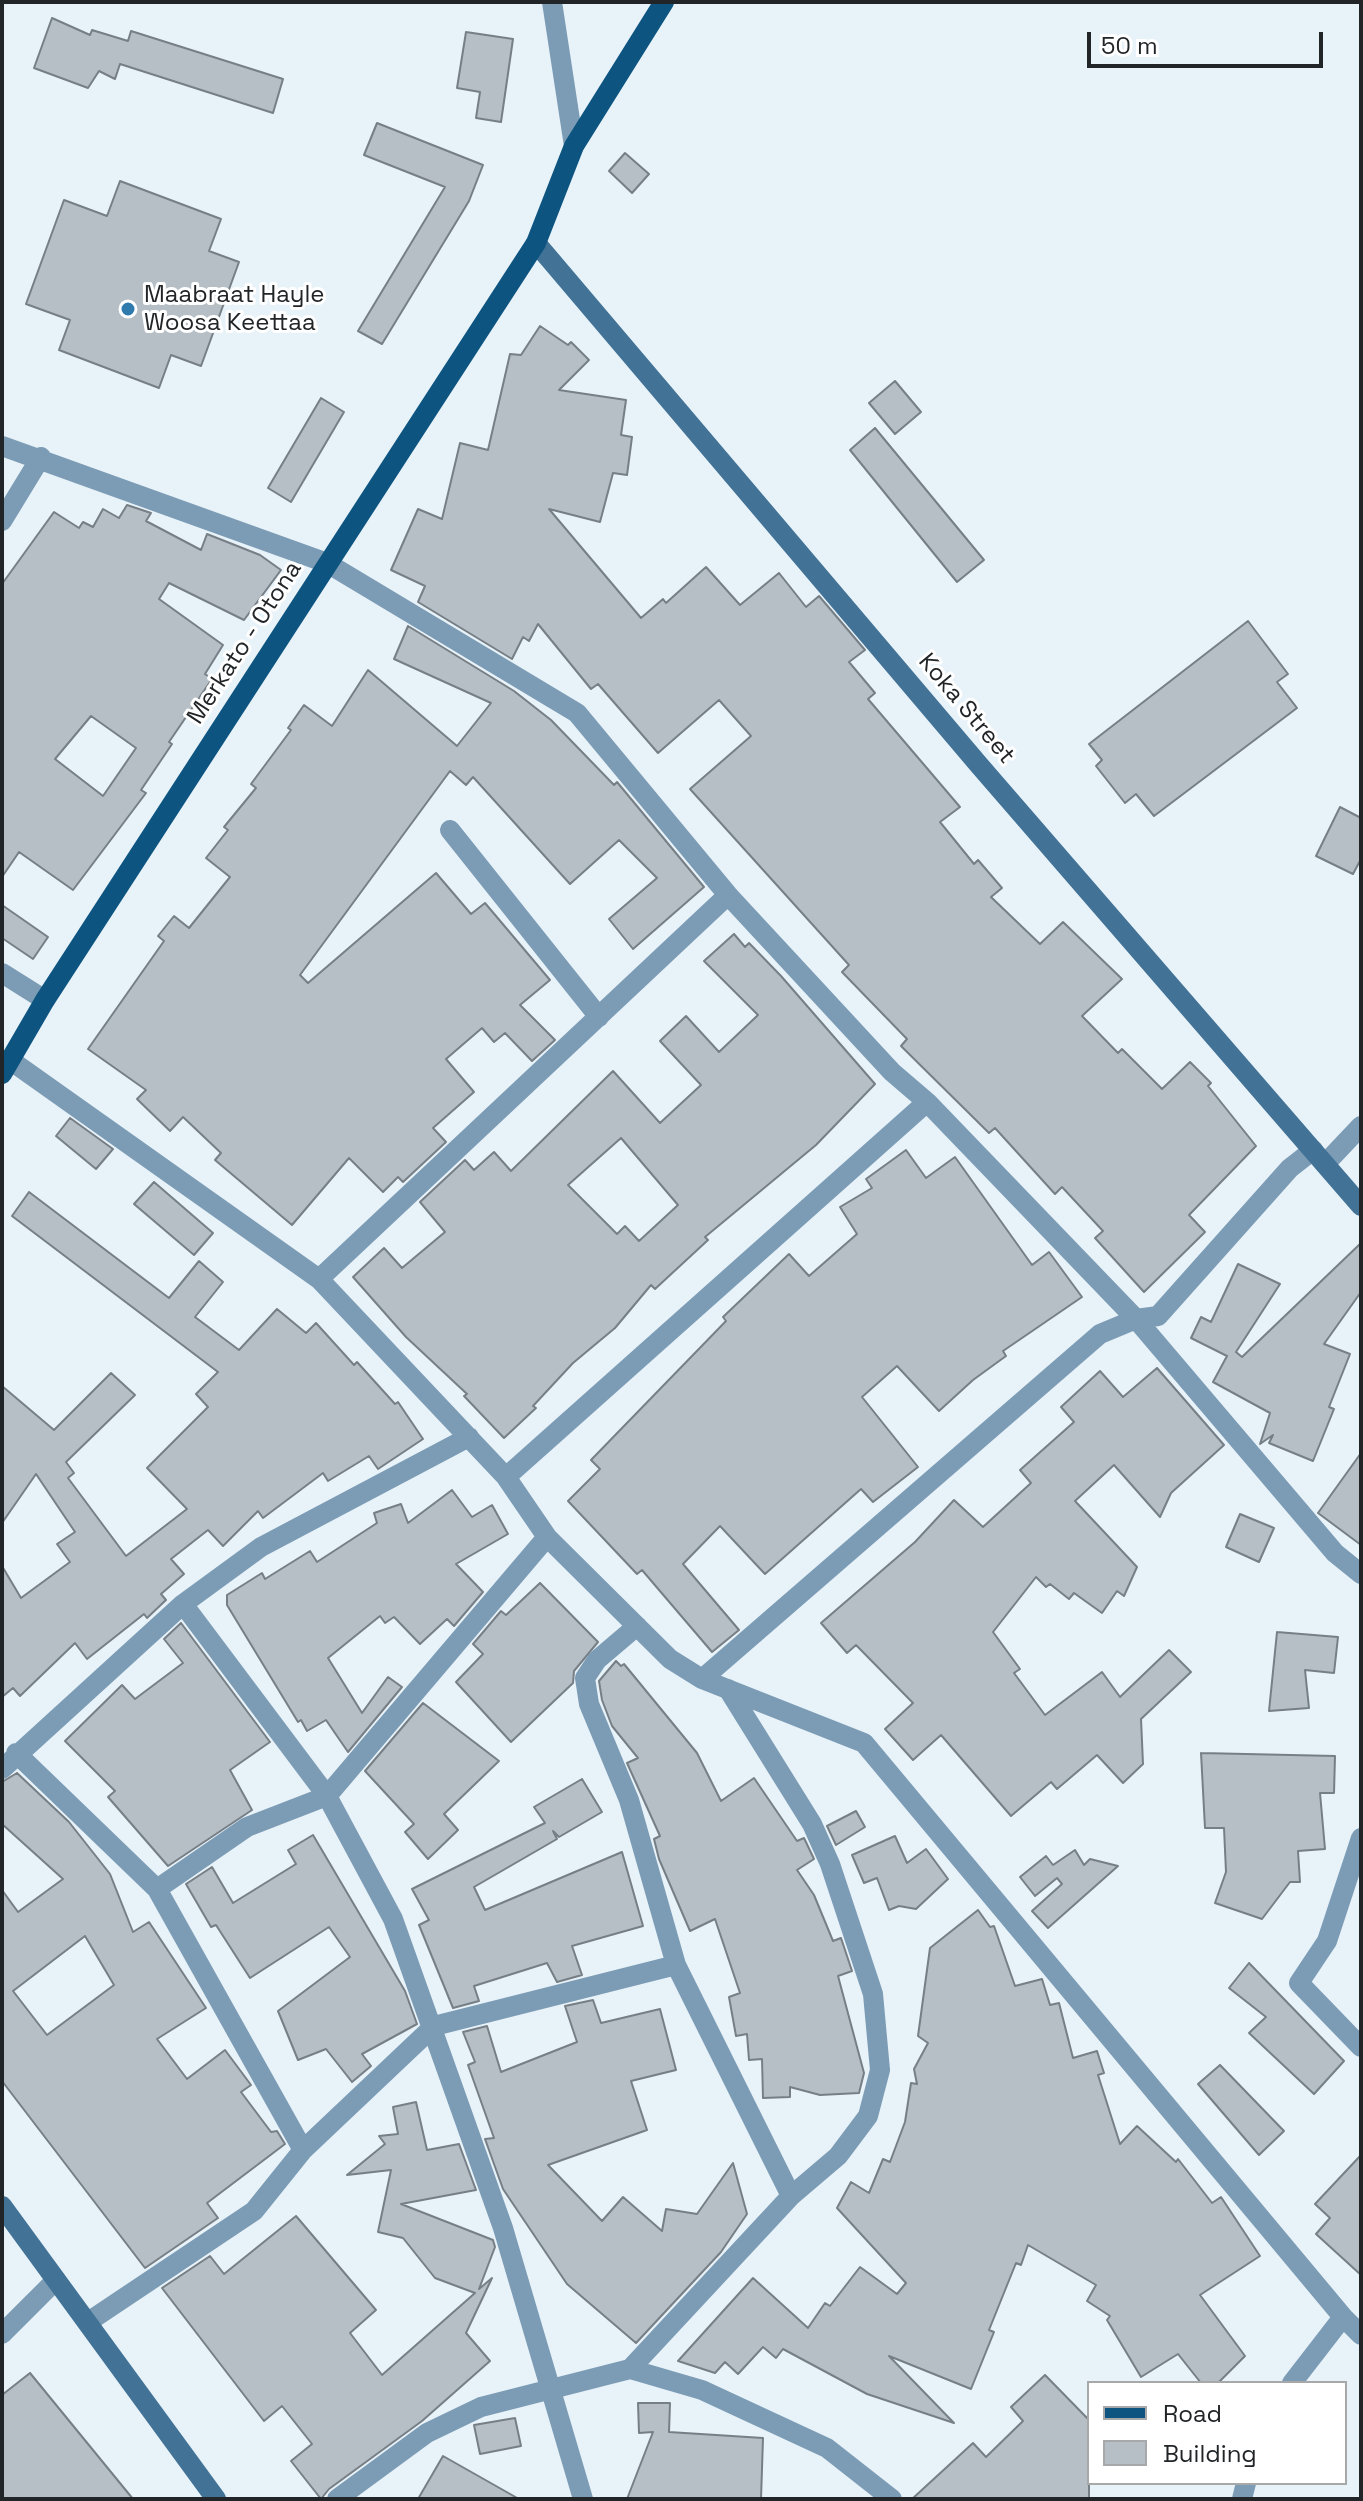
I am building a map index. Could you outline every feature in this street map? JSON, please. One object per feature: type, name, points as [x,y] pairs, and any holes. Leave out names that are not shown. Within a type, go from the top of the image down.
[{"type":"main road","name":"Merkato - Otona","points":[[6,1067],[45,1000],[536,243],[574,146],[664,2]]},
{"type":"main road","name":"Koka Street","points":[[536,243],[969,753],[1361,1206]]},
{"type":"main road","points":[[2,2206],[216,2499]]},
{"type":"street","points":[[552,2],[574,146]]},
{"type":"street","points":[[2,446],[41,457],[327,563],[577,713],[728,895],[892,1072],[927,1102],[1136,1319],[1335,1553],[1361,1574]]},
{"type":"street","points":[[2,521],[41,457]]},
{"type":"street","points":[[450,830],[599,1017]]},
{"type":"street","points":[[319,1279],[728,895]]},
{"type":"street","points":[[2,973],[45,1000]]},
{"type":"street","points":[[6,1067],[319,1279],[506,1477],[547,1537],[670,1659],[702,1679],[864,1743],[1361,2335]]},
{"type":"street","points":[[506,1477],[927,1102]]},
{"type":"street","points":[[702,1679],[1100,1334],[1136,1319],[1158,1316],[1290,1168],[1319,1157],[1361,1126]]},
{"type":"street","points":[[2,1769],[183,1604],[261,1547],[469,1437]]},
{"type":"street","points":[[157,1889],[247,1827],[327,1796],[547,1537]]},
{"type":"street","points":[[183,1604],[327,1796],[393,1919],[434,2026],[503,2228],[583,2499]]},
{"type":"street","points":[[637,1626],[597,1660],[585,1678],[589,1704],[629,1800],[676,1965],[763,2147],[791,2196]]},
{"type":"street","points":[[630,2369],[791,2196],[838,2156],[868,2116],[880,2070],[873,1994],[830,1864],[812,1824],[728,1689]]},
{"type":"street","points":[[16,1753],[157,1889],[303,2150]]},
{"type":"street","points":[[1361,1838],[1327,1941],[1299,1983],[1361,2047]]},
{"type":"street","points":[[88,2322],[254,2211],[303,2150],[434,2026],[676,1965]]},
{"type":"street","points":[[2,2334],[56,2280]]},
{"type":"street","points":[[1294,2381],[1343,2317]]},
{"type":"street","points":[[337,2499],[427,2433],[481,2407],[630,2369],[702,2390],[827,2448],[892,2499]]},
{"type":"building","points":[[52,18],[90,35],[92,30],[128,41],[131,31],[283,79],[273,113],[120,64],[115,79],[99,71],[88,88],[34,68]]},
{"type":"building","points":[[466,32],[513,39],[501,122],[476,118],[480,92],[457,88]]},
{"type":"building","points":[[377,123],[483,165],[469,201],[382,344],[358,331],[445,187],[364,155]]},
{"type":"building","points":[[625,153],[649,174],[632,193],[609,171]]},
{"type":"building","points":[[120,181],[221,219],[209,251],[239,262],[201,366],[171,355],[159,388],[59,350],[70,320],[26,304],[64,200],[107,216]]},
{"type":"building","points":[[540,326],[568,345],[571,342],[589,360],[559,390],[626,400],[621,435],[632,437],[627,475],[613,473],[600,522],[549,509],[641,618],[663,599],[666,603],[706,567],[740,605],[779,573],[806,607],[819,596],[865,650],[849,662],[875,693],[868,699],[960,807],[940,822],[974,864],[978,860],[1002,888],[991,897],[1040,944],[1063,922],[1122,979],[1082,1016],[1118,1053],[1122,1049],[1162,1089],[1190,1062],[1211,1083],[1208,1086],[1256,1146],[1189,1215],[1205,1232],[1144,1292],[1095,1238],[1103,1231],[1062,1187],[1055,1194],[995,1128],[989,1133],[901,1046],[907,1039],[842,972],[849,965],[690,789],[751,736],[719,700],[658,753],[598,684],[591,689],[538,624],[529,641],[523,637],[512,659],[418,602],[425,586],[391,570],[418,509],[442,519],[460,443],[488,450],[510,354],[521,355]]},
{"type":"building","points":[[895,381],[921,412],[895,434],[869,403]]},
{"type":"building","points":[[321,398],[344,412],[291,502],[268,488]]},
{"type":"building","points":[[875,428],[984,560],[957,582],[850,450]]},
{"type":"building","points":[[127,505],[151,513],[146,521],[201,550],[207,534],[260,555],[281,570],[244,620],[169,583],[159,599],[223,645],[205,674],[212,679],[141,790],[146,793],[73,890],[19,852],[2,877],[2,584],[54,512],[79,528],[83,522],[93,527],[103,509],[119,518]],"holes":[[[91,716],[136,748],[103,796],[55,759]]]},
{"type":"building","points":[[1248,621],[1288,674],[1277,682],[1297,708],[1154,816],[1136,794],[1125,803],[1096,766],[1102,760],[1089,744]]},
{"type":"building","points":[[408,626],[514,691],[551,720],[614,785],[617,782],[704,887],[633,949],[609,919],[657,878],[619,840],[570,884],[473,777],[466,785],[450,771],[300,975],[308,983],[436,873],[471,914],[485,903],[550,980],[520,1005],[555,1040],[532,1061],[505,1033],[494,1042],[482,1028],[446,1059],[474,1092],[433,1128],[446,1142],[403,1182],[398,1177],[383,1192],[349,1158],[292,1225],[215,1160],[221,1153],[183,1117],[170,1131],[137,1099],[146,1090],[88,1049],[164,941],[158,936],[174,916],[189,928],[230,877],[206,858],[228,830],[224,827],[256,788],[251,784],[291,730],[288,728],[304,705],[332,726],[368,670],[457,746],[491,703],[394,659]]},
{"type":"building","points":[[1340,807],[1361,818],[1361,859],[1353,874],[1316,856]]},
{"type":"building","points":[[2,905],[48,937],[33,959],[2,938]]},
{"type":"building","points":[[734,934],[745,947],[749,943],[875,1084],[816,1145],[705,1237],[708,1240],[655,1289],[651,1285],[615,1328],[573,1363],[533,1406],[536,1408],[504,1438],[464,1396],[467,1394],[406,1337],[353,1277],[384,1248],[402,1268],[445,1232],[420,1202],[465,1160],[474,1170],[494,1152],[511,1171],[613,1071],[660,1123],[701,1085],[660,1041],[686,1016],[719,1052],[758,1015],[704,961]],"holes":[[[621,1138],[678,1205],[639,1241],[625,1226],[617,1234],[568,1185]]]},
{"type":"building","points":[[70,1118],[113,1149],[96,1169],[56,1136]]},
{"type":"building","points":[[906,1150],[926,1178],[955,1157],[1032,1265],[1049,1252],[1082,1297],[1003,1351],[1006,1356],[939,1411],[897,1366],[862,1397],[918,1467],[873,1502],[861,1489],[765,1574],[720,1526],[683,1564],[739,1630],[712,1652],[642,1570],[637,1574],[568,1501],[600,1469],[591,1460],[726,1321],[723,1317],[789,1254],[809,1276],[857,1234],[840,1207],[872,1188],[866,1179]]},
{"type":"building","points":[[154,1182],[213,1233],[194,1255],[134,1204]]},
{"type":"building","points":[[29,1192],[169,1298],[199,1261],[223,1282],[195,1317],[239,1350],[277,1309],[306,1333],[316,1323],[354,1365],[357,1362],[395,1404],[398,1402],[423,1439],[378,1469],[369,1456],[328,1481],[323,1473],[263,1518],[258,1511],[223,1546],[208,1530],[171,1559],[184,1574],[161,1594],[166,1600],[147,1618],[144,1614],[87,1659],[75,1643],[20,1696],[13,1688],[2,1697],[2,1566],[21,1598],[70,1562],[57,1544],[75,1532],[36,1474],[2,1523],[2,1386],[54,1430],[111,1373],[135,1395],[66,1462],[74,1473],[68,1478],[126,1556],[187,1509],[147,1468],[208,1407],[196,1394],[218,1372],[12,1216]]},
{"type":"building","points":[[1361,1243],[1361,1292],[1324,1344],[1350,1354],[1329,1407],[1334,1409],[1313,1461],[1269,1443],[1273,1435],[1260,1444],[1270,1413],[1213,1382],[1227,1356],[1191,1338],[1201,1317],[1211,1322],[1238,1264],[1280,1284],[1236,1352],[1242,1357]]},
{"type":"building","points":[[1157,1368],[1224,1445],[1171,1493],[1160,1517],[1114,1465],[1075,1501],[1137,1567],[1124,1596],[1117,1591],[1102,1613],[1074,1593],[1069,1599],[1050,1584],[1046,1587],[1036,1577],[993,1632],[1020,1669],[1014,1673],[1045,1715],[1102,1672],[1120,1697],[1169,1650],[1191,1672],[1141,1719],[1143,1764],[1123,1783],[1097,1755],[1057,1789],[1051,1782],[1011,1816],[941,1735],[913,1760],[885,1729],[913,1703],[856,1645],[847,1653],[821,1623],[915,1542],[954,1500],[983,1527],[1031,1483],[1020,1470],[1074,1422],[1061,1407],[1100,1371],[1123,1397]]},
{"type":"building","points":[[1361,1453],[1361,1545],[1318,1513]]},
{"type":"building","points":[[452,1490],[472,1517],[492,1505],[508,1534],[456,1564],[483,1592],[454,1626],[447,1619],[420,1644],[394,1617],[385,1623],[380,1616],[328,1658],[362,1713],[388,1677],[402,1687],[348,1752],[326,1720],[307,1731],[301,1720],[298,1722],[227,1605],[227,1595],[262,1573],[265,1579],[310,1551],[317,1562],[377,1523],[374,1513],[401,1504],[408,1523]]},
{"type":"building","points":[[1240,1514],[1274,1528],[1259,1562],[1226,1547]]},
{"type":"building","points":[[540,1583],[598,1642],[574,1671],[573,1683],[511,1742],[456,1682],[483,1654],[473,1644],[501,1611],[506,1615]]},
{"type":"building","points":[[181,1623],[270,1742],[230,1770],[252,1810],[168,1866],[108,1797],[115,1791],[65,1741],[122,1685],[135,1699],[183,1663],[164,1639]]},
{"type":"building","points":[[1277,1632],[1338,1637],[1334,1673],[1305,1670],[1309,1708],[1269,1711]]},
{"type":"building","points":[[616,1661],[621,1666],[624,1664],[697,1753],[721,1801],[754,1778],[797,1841],[804,1838],[814,1859],[797,1870],[814,1895],[833,1941],[841,1938],[852,1971],[838,1976],[864,2073],[859,2093],[820,2095],[790,2087],[790,2097],[763,2098],[762,2059],[749,2060],[747,2034],[736,2036],[729,1997],[740,1993],[715,1919],[690,1931],[659,1859],[654,1839],[660,1836],[627,1763],[638,1758],[612,1726],[602,1700],[599,1681]]},
{"type":"building","points":[[423,1703],[499,1761],[444,1814],[458,1830],[428,1859],[405,1832],[414,1824],[365,1771]]},
{"type":"building","points":[[1201,1753],[1335,1756],[1334,1793],[1320,1793],[1325,1849],[1298,1851],[1300,1882],[1290,1882],[1262,1919],[1215,1903],[1226,1872],[1224,1828],[1205,1828]]},
{"type":"building","points":[[17,1773],[69,1822],[110,1874],[133,1932],[149,1922],[206,2008],[157,2039],[187,2079],[225,2050],[251,2085],[241,2092],[271,2132],[277,2131],[285,2144],[207,2203],[218,2218],[145,2268],[2,2081],[2,1890],[18,1912],[63,1879],[2,1824],[2,1782]],"holes":[[[85,1936],[114,1985],[47,2035],[13,1991]]]},
{"type":"building","points":[[582,1779],[602,1812],[559,1837],[553,1831],[557,1839],[474,1887],[485,1910],[622,1852],[643,1926],[572,1946],[582,1975],[557,1982],[547,1963],[474,1986],[479,2001],[453,2008],[419,1925],[429,1920],[412,1889],[545,1823],[534,1807]]},
{"type":"building","points":[[856,1811],[865,1827],[836,1845],[827,1826]]},
{"type":"building","points":[[313,1835],[405,1991],[417,2024],[362,2054],[371,2066],[352,2082],[326,2049],[298,2060],[278,2011],[350,1957],[329,1927],[250,1978],[216,1925],[211,1927],[186,1884],[212,1867],[233,1903],[296,1864],[288,1850]]},
{"type":"building","points":[[895,1836],[907,1863],[926,1849],[948,1879],[916,1909],[899,1906],[889,1910],[877,1878],[864,1883],[852,1855]]},
{"type":"building","points":[[1075,1850],[1084,1865],[1090,1859],[1118,1866],[1048,1928],[1032,1911],[1062,1884],[1057,1878],[1035,1896],[1020,1877],[1046,1856],[1053,1865]]},
{"type":"building","points":[[978,1910],[990,1927],[994,1926],[1015,1986],[1042,1979],[1050,2005],[1059,2003],[1073,2058],[1097,2051],[1104,2073],[1098,2075],[1120,2144],[1137,2126],[1176,2162],[1178,2159],[1212,2203],[1221,2197],[1260,2256],[1200,2295],[1245,2356],[1220,2381],[1199,2381],[1178,2354],[1141,2377],[1107,2320],[1110,2316],[1087,2301],[1096,2285],[1028,2245],[1021,2265],[1016,2263],[989,2330],[994,2332],[971,2389],[889,2356],[954,2423],[867,2394],[783,2349],[776,2358],[763,2347],[738,2374],[725,2362],[715,2373],[678,2361],[753,2278],[808,2328],[825,2303],[830,2306],[860,2267],[897,2294],[906,2283],[837,2208],[851,2182],[869,2193],[883,2159],[890,2162],[905,2122],[911,2083],[917,2084],[914,2069],[928,2043],[918,2036],[930,1948]]},
{"type":"building","points":[[1249,1963],[1344,2061],[1314,2094],[1249,2033],[1266,2017],[1229,1988]]},
{"type":"building","points":[[593,2000],[601,2023],[660,2009],[676,2070],[631,2081],[647,2130],[548,2165],[602,2221],[623,2197],[662,2231],[666,2209],[697,2214],[733,2163],[747,2214],[721,2252],[636,2343],[567,2284],[503,2189],[485,2139],[494,2138],[468,2065],[475,2062],[463,2032],[487,2026],[501,2072],[577,2042],[565,2006]]},
{"type":"building","points":[[1220,2065],[1284,2131],[1259,2155],[1198,2084]]},
{"type":"building","points":[[416,2102],[427,2150],[459,2144],[476,2190],[401,2204],[493,2240],[495,2247],[479,2289],[492,2278],[466,2333],[490,2361],[422,2421],[329,2489],[321,2499],[291,2461],[312,2444],[282,2406],[264,2421],[162,2288],[210,2256],[224,2274],[296,2216],[376,2310],[350,2333],[382,2375],[475,2293],[435,2278],[403,2238],[378,2232],[391,2170],[347,2175],[385,2144],[379,2136],[398,2134],[393,2107]]},
{"type":"building","points":[[1361,2155],[1361,2275],[1316,2234],[1330,2218],[1315,2204]]},
{"type":"building","points":[[30,2373],[133,2499],[2,2499],[2,2395]]},
{"type":"building","points":[[1045,2375],[1087,2418],[1089,2499],[912,2499],[973,2443],[986,2457],[1023,2421],[1011,2407]]},
{"type":"building","points":[[638,2403],[670,2403],[669,2432],[763,2438],[761,2499],[627,2499],[653,2432],[639,2433]]},
{"type":"building","points":[[515,2418],[521,2446],[480,2454],[474,2425]]},
{"type":"building","points":[[443,2456],[519,2499],[418,2499]]},
{"type":"place","name":"Maabraat Hayle Woosa Keettaa","points":[[128,309]]}]
